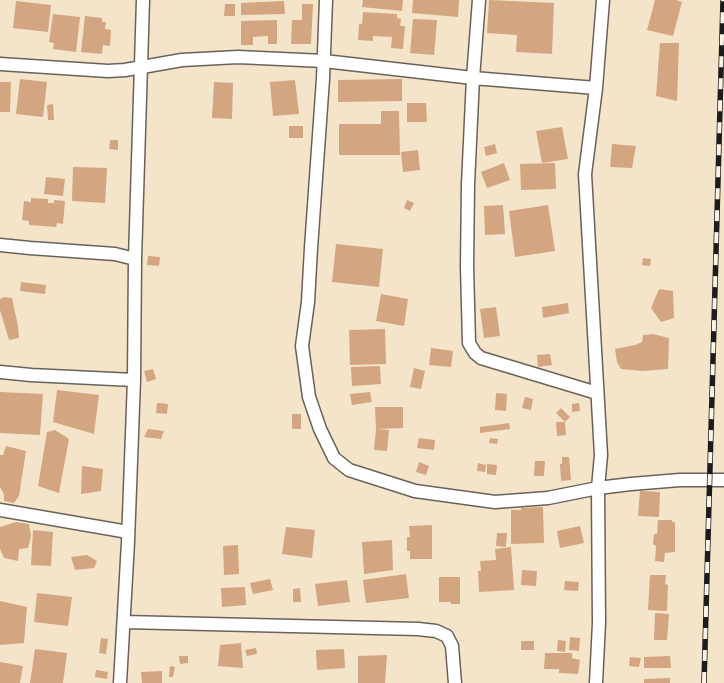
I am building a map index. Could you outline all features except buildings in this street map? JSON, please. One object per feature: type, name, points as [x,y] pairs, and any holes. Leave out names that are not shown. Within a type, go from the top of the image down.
[{"type":"street","points":[[120,683],[134,380],[135,259],[143,0]]},
{"type":"street","points":[[326,0],[324,61],[308,302],[302,346],[309,397],[320,429],[334,458],[349,470],[415,491],[495,502],[548,498],[598,488],[631,484],[680,480],[724,480]]},
{"type":"street","points":[[479,0],[468,184],[469,343],[475,353],[481,358],[597,393]]},
{"type":"street","points":[[596,683],[599,623],[598,488],[601,455],[585,174],[596,88],[603,0]]},
{"type":"street","points":[[0,64],[108,71],[125,70],[182,60],[238,57],[324,61],[473,78],[596,88]]},
{"type":"street","points":[[0,245],[115,254],[135,259]]},
{"type":"street","points":[[0,372],[134,380]]},
{"type":"street","points":[[0,510],[128,532]]},
{"type":"street","points":[[124,622],[436,631],[447,636],[452,646],[455,683]]},
{"type":"railway","points":[[704,683],[723,0]]}]
